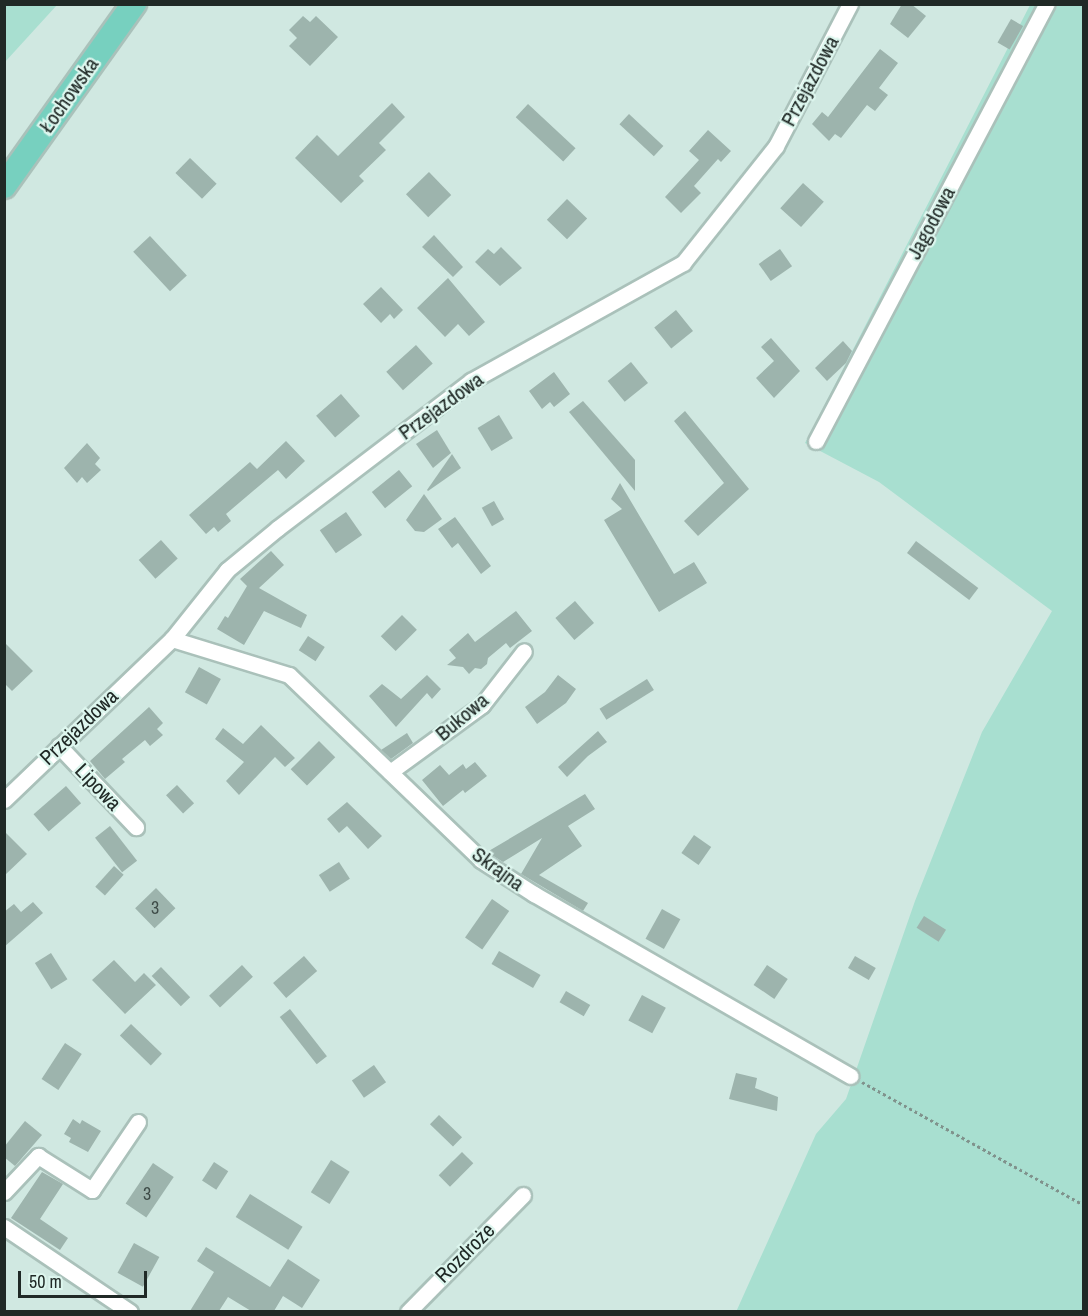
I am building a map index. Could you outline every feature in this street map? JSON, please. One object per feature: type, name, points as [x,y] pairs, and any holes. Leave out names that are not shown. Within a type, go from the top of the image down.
[{"type":"main road","name":"Łochowska","points":[[4,186],[134,4]]},
{"type":"street","name":"Jagodowa","points":[[816,441],[1046,4]]},
{"type":"street","name":"Przejazdowa","points":[[7,789],[59,746],[172,639],[227,570],[471,381],[683,263],[776,146],[849,5]]},
{"type":"street","name":"Skrajna","points":[[172,639],[289,675],[481,860],[534,894],[850,1076]]},
{"type":"street","name":"Bukowa","points":[[390,772],[482,705],[524,651]]},
{"type":"street","name":"Lipowa","points":[[59,746],[136,827]]},
{"type":"street","points":[[4,1192],[39,1156],[92,1190],[138,1122]]},
{"type":"street","name":"Rozdroże","points":[[408,1311],[523,1195]]},
{"type":"street","points":[[4,1227],[130,1311]]},
{"type":"path","points":[[850,1076],[1083,1205]]},
{"type":"green space","points":[[4,5],[57,5],[5,62]]},
{"type":"green space","points":[[1030,5],[1083,5],[1083,1311],[736,1312],[816,1134],[846,1099],[915,901],[982,732],[1052,611],[879,482],[805,443]]},
{"type":"building","points":[[902,4],[911,4],[926,16],[908,38],[890,24]]},
{"type":"building","points":[[303,16],[310,22],[316,16],[338,37],[310,66],[289,46],[297,38],[289,30]]},
{"type":"building","points":[[1011,19],[1023,26],[1010,49],[998,42]]},
{"type":"building","points":[[880,49],[898,63],[879,88],[888,95],[875,111],[867,105],[841,138],[835,134],[829,141],[812,124],[822,112],[828,117]]},
{"type":"building","points":[[392,103],[405,117],[379,143],[386,150],[359,176],[364,181],[341,203],[295,158],[317,135],[338,156]]},
{"type":"building","points":[[528,104],[576,148],[563,161],[516,117]]},
{"type":"building","points":[[629,114],[663,146],[654,156],[619,124]]},
{"type":"building","points":[[708,130],[731,151],[721,162],[718,159],[694,186],[701,193],[681,213],[665,197],[699,160],[689,151]]},
{"type":"building","points":[[190,158],[217,184],[202,199],[175,173]]},
{"type":"building","points":[[429,172],[451,195],[428,217],[406,194]]},
{"type":"building","points":[[803,183],[824,202],[801,227],[780,208]]},
{"type":"building","points":[[567,199],[587,218],[567,239],[547,220]]},
{"type":"building","points":[[434,235],[463,267],[453,277],[422,247]]},
{"type":"building","points":[[150,236],[187,275],[170,291],[133,252]]},
{"type":"building","points":[[501,247],[522,268],[500,286],[475,262],[488,249],[494,254]]},
{"type":"building","points":[[780,249],[792,266],[771,281],[759,264]]},
{"type":"building","points":[[448,278],[485,322],[469,336],[458,324],[445,337],[417,308]]},
{"type":"building","points":[[381,287],[403,310],[394,319],[390,314],[381,323],[363,304]]},
{"type":"building","points":[[676,310],[693,331],[671,349],[654,328]]},
{"type":"building","points":[[771,338],[800,371],[774,398],[756,378],[774,361],[761,347]]},
{"type":"building","points":[[843,341],[852,351],[846,363],[827,381],[815,368]]},
{"type":"building","points":[[416,345],[433,364],[403,390],[386,372]]},
{"type":"building","points":[[631,362],[648,383],[625,402],[608,381]]},
{"type":"building","points":[[554,372],[570,394],[554,407],[550,402],[542,409],[529,391]]},
{"type":"building","points":[[341,394],[360,416],[335,438],[316,416]]},
{"type":"building","points":[[583,401],[635,460],[635,491],[569,412]]},
{"type":"building","points":[[685,411],[749,489],[698,536],[684,521],[724,483],[674,421]]},
{"type":"building","points":[[499,415],[513,438],[491,451],[478,428]]},
{"type":"building","points":[[437,430],[451,453],[433,468],[416,444]]},
{"type":"building","points":[[286,441],[305,461],[286,479],[278,470],[226,514],[231,521],[218,532],[214,527],[206,534],[189,515],[250,462],[257,469]]},
{"type":"building","points":[[87,443],[100,458],[95,464],[101,470],[87,483],[82,477],[77,483],[64,468]]},
{"type":"building","points":[[452,454],[461,468],[428,491],[427,490]]},
{"type":"building","points":[[399,470],[412,486],[385,508],[372,492]]},
{"type":"building","points":[[620,483],[674,574],[694,562],[707,583],[659,612],[604,520],[622,509],[611,499]]},
{"type":"building","points":[[424,494],[442,519],[424,532],[415,531],[406,520]]},
{"type":"building","points":[[494,501],[504,519],[492,526],[482,508]]},
{"type":"building","points":[[346,512],[362,535],[336,553],[320,530]]},
{"type":"building","points":[[455,517],[491,566],[481,574],[458,543],[452,548],[438,529]]},
{"type":"building","points":[[161,540],[178,559],[155,579],[139,560]]},
{"type":"building","points":[[916,541],[978,588],[969,600],[907,553]]},
{"type":"building","points":[[271,551],[284,565],[259,588],[307,615],[301,628],[264,611],[244,645],[217,629],[225,616],[228,618],[247,586],[240,579]]},
{"type":"building","points":[[575,601],[594,623],[574,640],[555,618]]},
{"type":"building","points":[[516,611],[532,631],[510,648],[506,643],[488,658],[487,664],[481,669],[475,668],[469,674],[463,667],[447,665],[456,658],[449,650],[468,633],[475,642]]},
{"type":"building","points":[[402,615],[417,630],[396,651],[381,636]]},
{"type":"building","points":[[308,636],[325,647],[316,661],[299,650]]},
{"type":"building","points":[[4,642],[33,671],[12,691],[4,683]]},
{"type":"building","points":[[199,667],[221,679],[207,704],[185,692]]},
{"type":"building","points":[[427,675],[441,689],[432,699],[427,693],[396,727],[369,696],[382,684],[401,699]]},
{"type":"building","points":[[558,675],[576,689],[566,703],[537,724],[525,707],[545,692]]},
{"type":"building","points":[[647,679],[654,690],[606,720],[600,709]]},
{"type":"building","points":[[149,707],[163,723],[157,729],[163,735],[150,746],[145,740],[122,759],[125,762],[105,779],[90,761]]},
{"type":"building","points":[[261,725],[295,758],[285,767],[275,757],[239,795],[226,781],[244,762],[215,739],[223,728],[243,744]]},
{"type":"building","points":[[598,731],[607,742],[588,756],[567,777],[558,767]]},
{"type":"building","points":[[407,733],[413,743],[391,759],[381,750]]},
{"type":"building","points":[[319,741],[335,757],[307,786],[291,769]]},
{"type":"building","points":[[475,762],[487,776],[465,793],[463,790],[443,806],[422,780],[440,765],[449,775],[463,764],[466,769]]},
{"type":"building","points":[[177,785],[194,803],[183,814],[166,795]]},
{"type":"building","points":[[66,786],[81,803],[49,832],[34,814]]},
{"type":"building","points":[[585,794],[595,809],[568,826],[582,846],[539,875],[588,903],[583,911],[521,874],[542,838],[503,862],[487,852]]},
{"type":"building","points":[[347,802],[382,836],[368,849],[347,826],[339,833],[327,819]]},
{"type":"building","points":[[110,826],[137,861],[122,872],[95,838]]},
{"type":"building","points":[[4,831],[27,854],[4,876]]},
{"type":"building","points":[[694,835],[711,847],[699,865],[681,853]]},
{"type":"building","points":[[339,862],[350,879],[330,892],[319,875]]},
{"type":"building","points":[[114,866],[124,875],[105,896],[95,887]]},
{"type":"building","points":[[156,888],[175,908],[155,928],[135,908]]},
{"type":"building","points":[[492,899],[509,911],[482,950],[465,938]]},
{"type":"building","points":[[33,902],[43,913],[4,947],[4,912],[14,904],[21,912]]},
{"type":"building","points":[[662,909],[680,919],[664,949],[646,939]]},
{"type":"building","points":[[924,916],[946,930],[939,942],[917,928]]},
{"type":"building","points":[[499,951],[541,975],[533,988],[492,964]]},
{"type":"building","points":[[51,953],[67,979],[51,989],[35,963]]},
{"type":"building","points":[[304,956],[317,971],[286,998],[273,983]]},
{"type":"building","points":[[855,956],[876,968],[869,980],[848,968]]},
{"type":"building","points":[[114,960],[135,982],[144,973],[156,985],[125,1014],[92,980]]},
{"type":"building","points":[[242,965],[253,977],[220,1007],[209,996]]},
{"type":"building","points":[[767,965],[788,979],[774,999],[754,985]]},
{"type":"building","points":[[161,967],[190,997],[181,1006],[152,976]]},
{"type":"building","points":[[566,991],[590,1005],[584,1016],[560,1002]]},
{"type":"building","points":[[642,995],[666,1008],[652,1033],[628,1021]]},
{"type":"building","points":[[290,1009],[327,1056],[317,1064],[280,1017]]},
{"type":"building","points":[[131,1024],[162,1054],[151,1065],[120,1036]]},
{"type":"building","points":[[65,1043],[82,1054],[58,1090],[42,1079]]},
{"type":"building","points":[[374,1065],[386,1082],[364,1098],[352,1080]]},
{"type":"building","points":[[736,1073],[757,1078],[755,1088],[778,1097],[777,1111],[729,1099]]},
{"type":"building","points":[[439,1115],[462,1137],[453,1147],[430,1124]]},
{"type":"building","points":[[73,1119],[80,1124],[82,1120],[101,1131],[88,1152],[69,1142],[71,1138],[64,1134]]},
{"type":"building","points":[[25,1121],[42,1135],[15,1166],[4,1157],[4,1147]]},
{"type":"building","points":[[462,1152],[473,1163],[450,1187],[439,1175]]},
{"type":"building","points":[[331,1160],[350,1172],[330,1204],[311,1192]]},
{"type":"building","points":[[214,1162],[228,1171],[216,1190],[202,1180]]},
{"type":"building","points":[[153,1163],[174,1177],[146,1218],[126,1204]]},
{"type":"building","points":[[42,1172],[63,1184],[40,1219],[68,1238],[60,1250],[11,1218]]},
{"type":"building","points":[[250,1194],[303,1227],[288,1250],[236,1217]]},
{"type":"building","points":[[134,1243],[159,1257],[143,1287],[118,1273]]},
{"type":"building","points":[[206,1247],[270,1287],[288,1259],[320,1280],[302,1308],[283,1296],[274,1311],[251,1311],[228,1297],[219,1311],[190,1311],[214,1272],[197,1261]]}]
